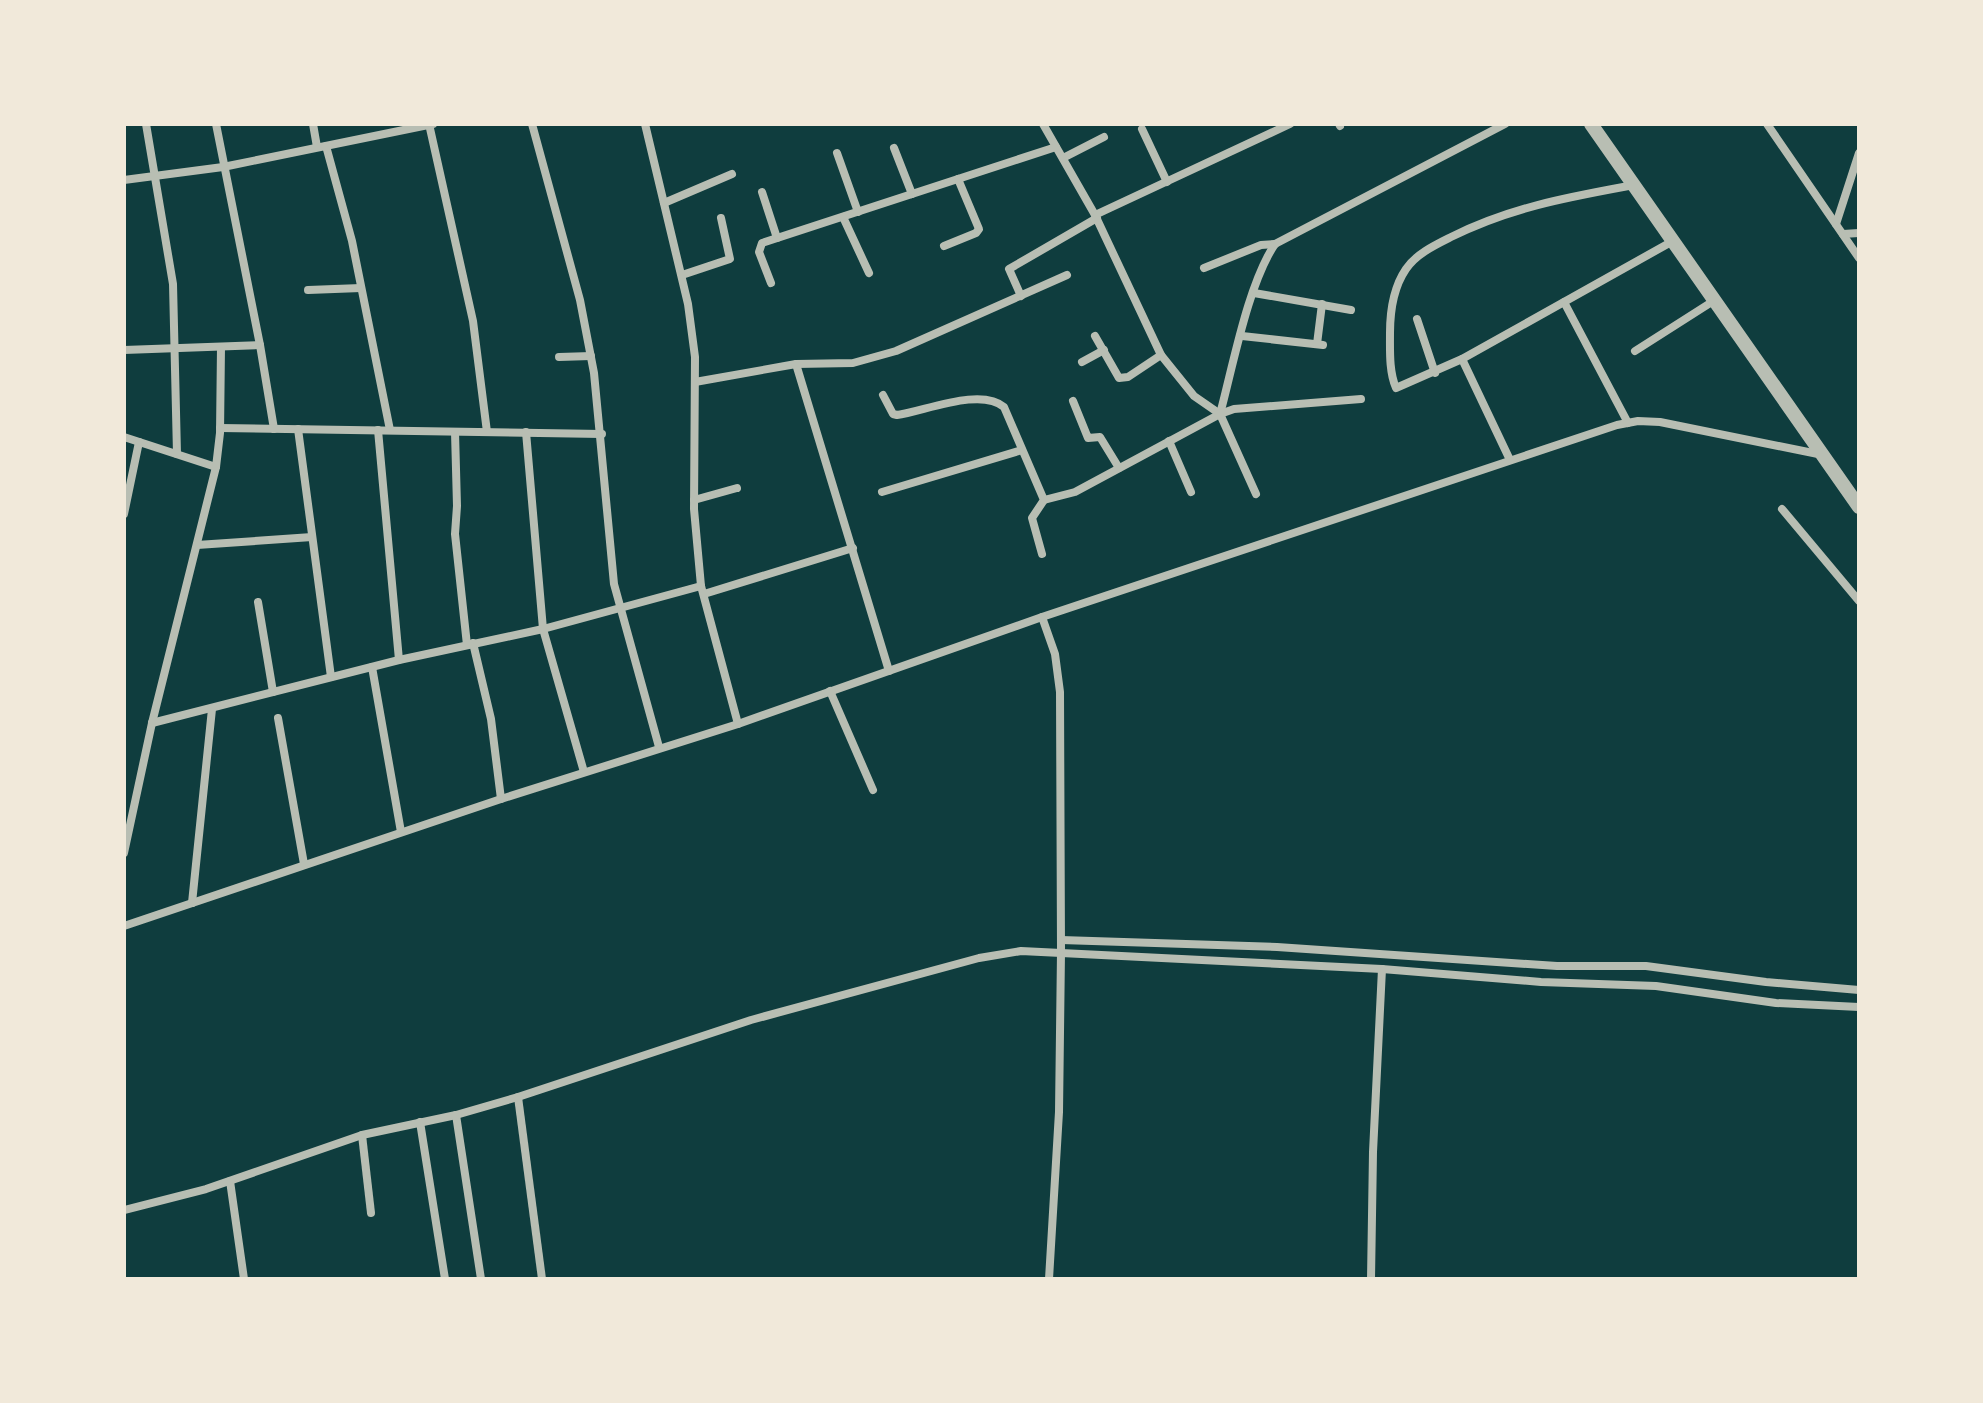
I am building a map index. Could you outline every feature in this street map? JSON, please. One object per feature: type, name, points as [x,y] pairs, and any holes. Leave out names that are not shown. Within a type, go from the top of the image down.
[{"type":"street","points":[[146,124],[173,284],[177,454]]},
{"type":"street","points":[[216,124],[274,429]]},
{"type":"street","points":[[313,124],[322,146],[361,288],[390,430]]},
{"type":"street","points":[[124,180],[223,167],[430,124],[473,321],[487,432]]},
{"type":"street","points":[[532,124],[580,300],[602,434],[613,578],[659,747]]},
{"type":"street","points":[[645,124],[688,304],[695,382],[694,500],[702,590],[738,724]]},
{"type":"street","points":[[1043,124],[1096,217],[1161,355],[1194,396],[1220,414],[1256,494]]},
{"type":"street","points":[[1021,296],[1009,269],[1096,217],[1290,124]]},
{"type":"street","points":[[1204,268],[1261,245],[1275,244],[1505,124]]},
{"type":"street","points":[[1591,124],[1859,507]]},
{"type":"street","points":[[1767,124],[1859,258]]},
{"type":"street","points":[[1142,129],[1167,182]]},
{"type":"street","points":[[1063,158],[1104,137]]},
{"type":"street","points":[[771,283],[759,249],[762,243],[1056,147]]},
{"type":"street","points":[[894,148],[912,194]]},
{"type":"street","points":[[837,153],[858,212]]},
{"type":"street","points":[[1836,224],[1859,153]]},
{"type":"street","points":[[664,203],[732,174]]},
{"type":"street","points":[[944,246],[979,229],[958,179]]},
{"type":"street","points":[[1634,185],[1520,208],[1435,245],[1408,266],[1399,282],[1390,322],[1394,385],[1400,388],[1435,373],[1673,241]]},
{"type":"street","points":[[762,192],[777,238]]},
{"type":"street","points":[[843,217],[869,273]]},
{"type":"street","points":[[682,275],[730,259],[721,218]]},
{"type":"street","points":[[1843,234],[1859,233]]},
{"type":"street","points":[[1220,414],[1265,259],[1275,244]]},
{"type":"street","points":[[695,382],[796,364],[853,363],[885,355],[1067,275]]},
{"type":"street","points":[[308,290],[361,288]]},
{"type":"street","points":[[1254,293],[1351,310]]},
{"type":"street","points":[[1635,351],[1715,300]]},
{"type":"street","points":[[1564,302],[1628,423]]},
{"type":"street","points":[[1242,336],[1320,344],[1322,304]]},
{"type":"street","points":[[1417,319],[1435,373]]},
{"type":"street","points":[[1095,336],[1119,378],[1128,377],[1161,355]]},
{"type":"street","points":[[124,350],[260,345]]},
{"type":"street","points":[[124,853],[128,818],[216,467],[221,347]]},
{"type":"street","points":[[1082,362],[1104,350]]},
{"type":"street","points":[[559,357],[591,356]]},
{"type":"street","points":[[1462,359],[1510,460]]},
{"type":"street","points":[[796,364],[889,671]]},
{"type":"street","points":[[883,395],[893,414],[897,415],[972,400],[991,400],[1004,407],[1044,500]]},
{"type":"street","points":[[1042,554],[1032,518],[1044,500],[1075,492],[1220,414],[1254,406],[1361,399]]},
{"type":"street","points":[[1073,401],[1088,438],[1100,437],[1119,468]]},
{"type":"street","points":[[124,926],[659,747],[738,724],[1042,617],[1628,423],[1660,422],[1823,455]]},
{"type":"street","points":[[220,428],[602,434]]},
{"type":"street","points":[[298,429],[331,677]]},
{"type":"street","points":[[378,430],[399,660]]},
{"type":"street","points":[[455,432],[455,534],[470,644],[491,719],[501,799]]},
{"type":"street","points":[[526,432],[543,629],[584,772]]},
{"type":"street","points":[[124,437],[216,467]]},
{"type":"street","points":[[1169,441],[1191,492]]},
{"type":"street","points":[[124,514],[139,442]]},
{"type":"street","points":[[882,492],[1022,450]]},
{"type":"street","points":[[694,500],[737,488]]},
{"type":"street","points":[[1782,509],[1859,601]]},
{"type":"street","points":[[197,545],[312,537]]},
{"type":"street","points":[[152,723],[399,660],[702,590],[853,548]]},
{"type":"street","points":[[258,602],[273,692]]},
{"type":"street","points":[[1042,617],[1055,654],[1060,692],[1059,1112],[1049,1279]]},
{"type":"street","points":[[372,667],[401,832]]},
{"type":"street","points":[[830,691],[873,790]]},
{"type":"street","points":[[192,903],[212,709]]},
{"type":"street","points":[[278,718],[304,864]]},
{"type":"street","points":[[1061,940],[1277,947],[1557,966],[1646,966],[1766,982],[1859,990]]},
{"type":"street","points":[[124,1210],[230,1181],[362,1135],[456,1115],[518,1097],[751,1020],[979,958],[1021,951],[1656,986],[1776,1003],[1859,1007]]},
{"type":"street","points":[[1371,1279],[1373,1152],[1382,969]]},
{"type":"street","points":[[518,1097],[542,1279]]},
{"type":"street","points":[[456,1115],[481,1279]]},
{"type":"street","points":[[420,1122],[445,1279]]},
{"type":"street","points":[[362,1135],[371,1213]]},
{"type":"street","points":[[230,1181],[244,1279]]}]
